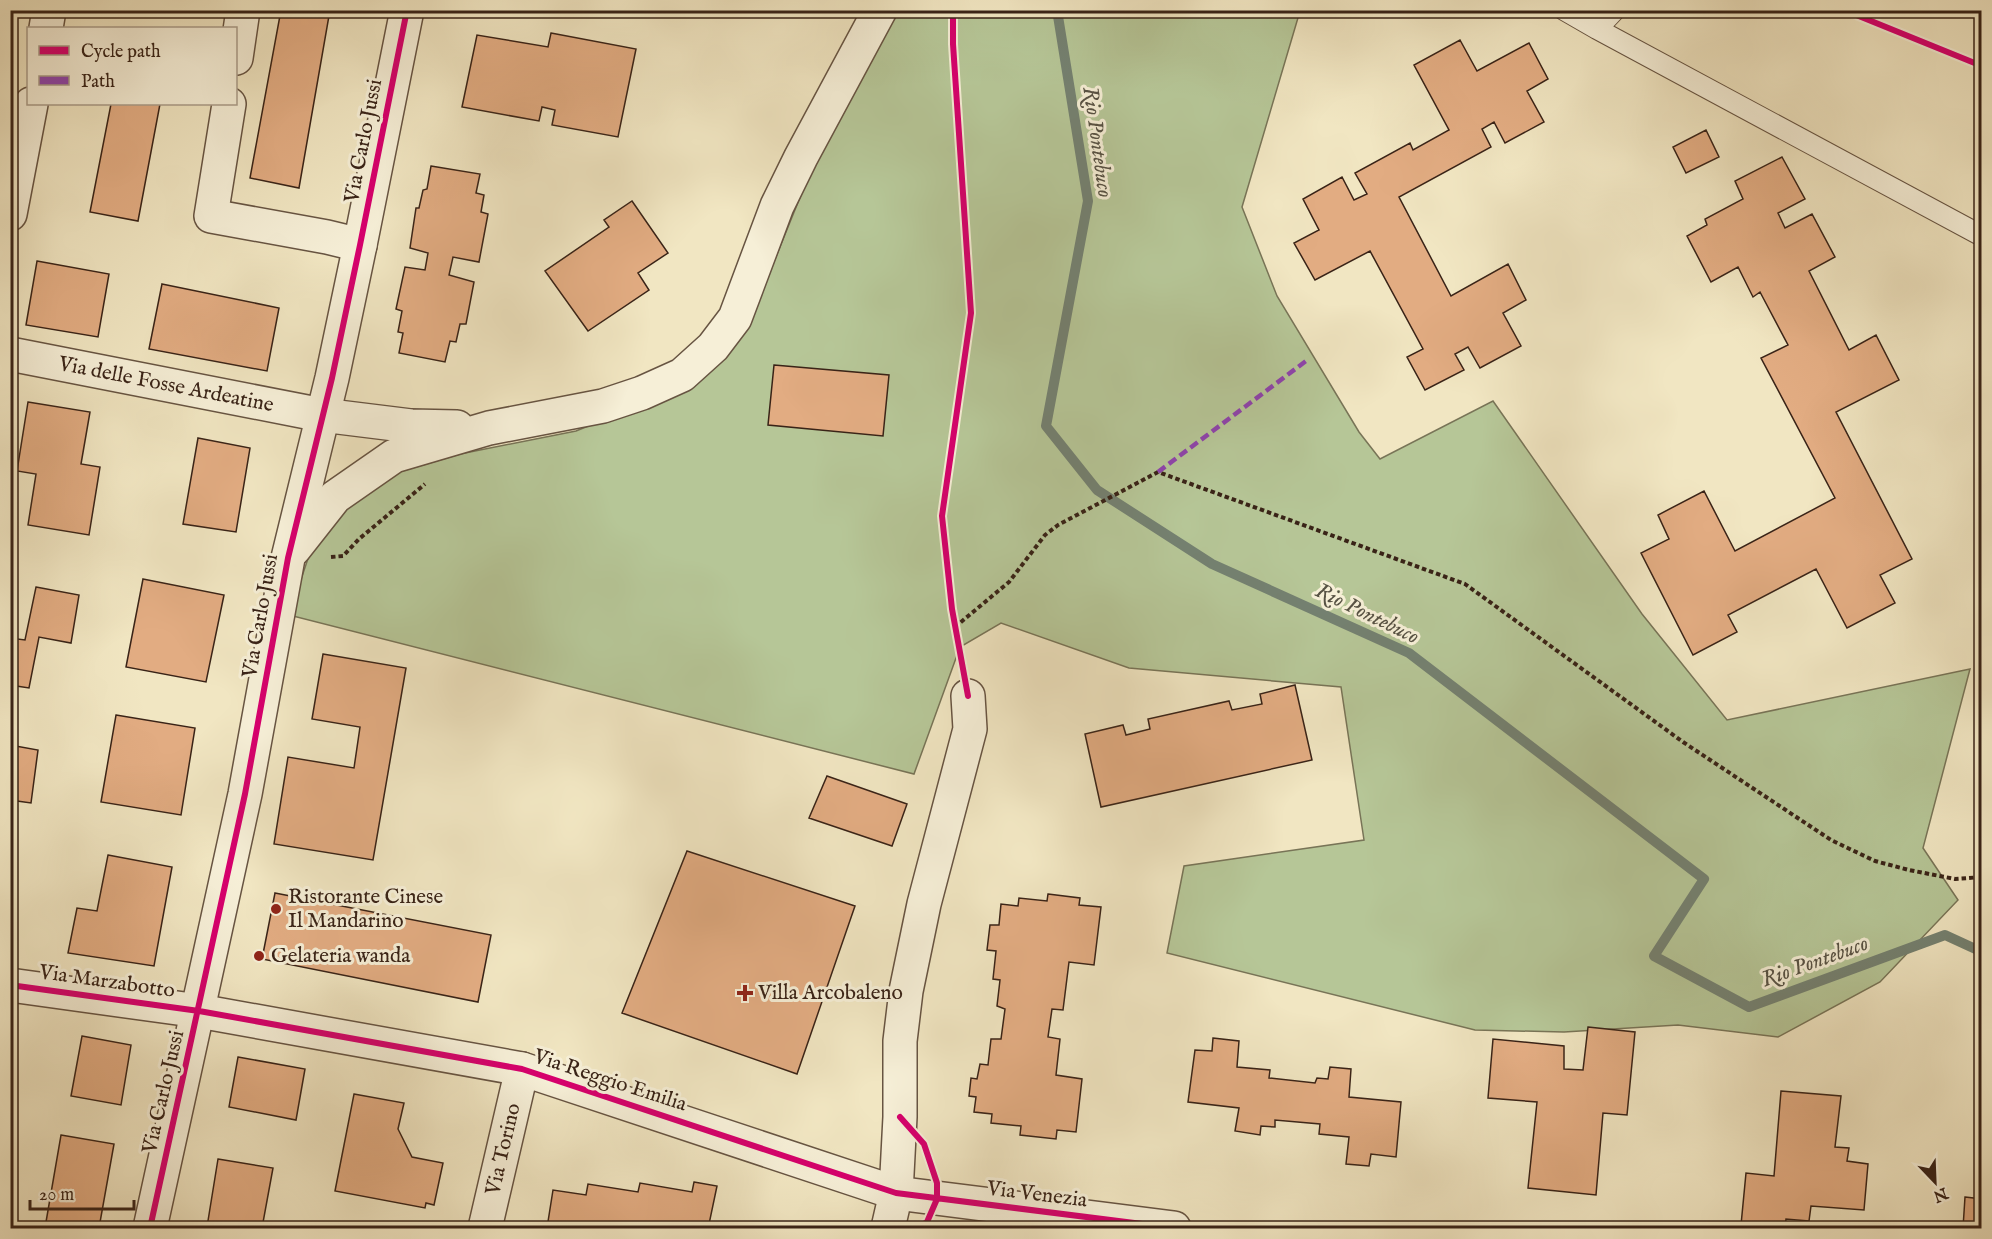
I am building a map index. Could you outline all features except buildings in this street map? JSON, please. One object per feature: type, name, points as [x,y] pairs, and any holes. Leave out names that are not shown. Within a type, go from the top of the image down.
[{"type":"street","points":[[46,27],[49,10]]},
{"type":"street","points":[[237,51],[243,10]]},
{"type":"street","name":"Via Carlo Jussi","points":[[150,1228],[245,794],[288,558],[360,245],[407,10]]},
{"type":"street","name":"Via Carlo Jussi","points":[[288,558],[335,497],[394,456],[489,428],[603,405],[642,393],[682,375],[713,348],[735,318],[777,206],[880,10]]},
{"type":"street","points":[[10,214],[32,105]]},
{"type":"street","points":[[229,105],[211,216],[360,245]]},
{"type":"street","name":"Via delle Fosse Ardeatine","points":[[10,354],[322,415]]},
{"type":"street","name":"Via Carlo Jussi","points":[[322,415],[411,426],[489,428]]},
{"type":"street","points":[[888,1228],[896,1193],[900,1117],[900,1041],[906,991],[924,904],[970,729],[968,696]]},
{"type":"street","name":"Via Marzabotto","points":[[10,985],[199,1011]]},
{"type":"street","name":"Via Reggio Emilia","points":[[199,1011],[522,1069],[896,1193]]},
{"type":"street","name":"Via Torino","points":[[485,1228],[522,1069]]},
{"type":"street","name":"Via Venezia","points":[[896,1193],[1173,1228]]},
{"type":"lane","points":[[1564,10],[1982,236]]},
{"type":"lane","points":[[1597,29],[1614,10]]},
{"type":"path","points":[[955,627],[1009,582],[1045,535],[1058,525],[1158,472],[1465,584],[1683,742],[1831,840],[1875,861],[1909,870],[1955,879],[1982,877]]},
{"type":"path","points":[[288,558],[343,556],[359,539],[431,479]]},
{"type":"path","points":[[954,618],[957,639]]},
{"type":"green space","points":[[891,11],[1300,11],[1242,207],[1277,296],[1359,432],[1380,459],[1493,401],[1642,614],[1727,720],[1970,669],[1923,848],[1958,900],[1880,982],[1778,1037],[1678,1025],[1564,1032],[1475,1030],[1167,953],[1184,866],[1364,840],[1341,687],[1129,668],[1001,623],[960,647],[914,774],[289,615],[323,514],[375,479],[460,454],[576,431],[645,403],[748,313],[773,264],[818,153]]},
{"type":"waterway","name":"Rio Pontebuco","points":[[1057,10],[1088,201],[1046,426],[1097,490],[1212,564],[1409,653],[1704,879],[1654,956],[1749,1007],[1945,935],[1982,952]]},
{"type":"marked path","points":[[1158,472],[1306,361]]},
{"type":"cycle path","points":[[150,1228],[245,794],[288,558],[332,378],[407,10]]},
{"type":"cycle path","points":[[953,10],[953,44],[971,313],[942,516],[952,609],[968,696]]},
{"type":"cycle path","points":[[1844,10],[1982,66]]},
{"type":"cycle path","points":[[10,985],[199,1011],[522,1069],[896,1193],[1174,1228]]},
{"type":"cycle path","points":[[900,1117],[924,1144],[937,1183],[937,1199],[927,1222],[917,1228]]},
{"type":"place","name":"Ristorante Cinese Il Mandarino","points":[[276,909]]},
{"type":"place","name":"Gelateria wanda","points":[[259,956]]},
{"type":"place","name":"Villa Arcobaleno","points":[[745,993]]}]
